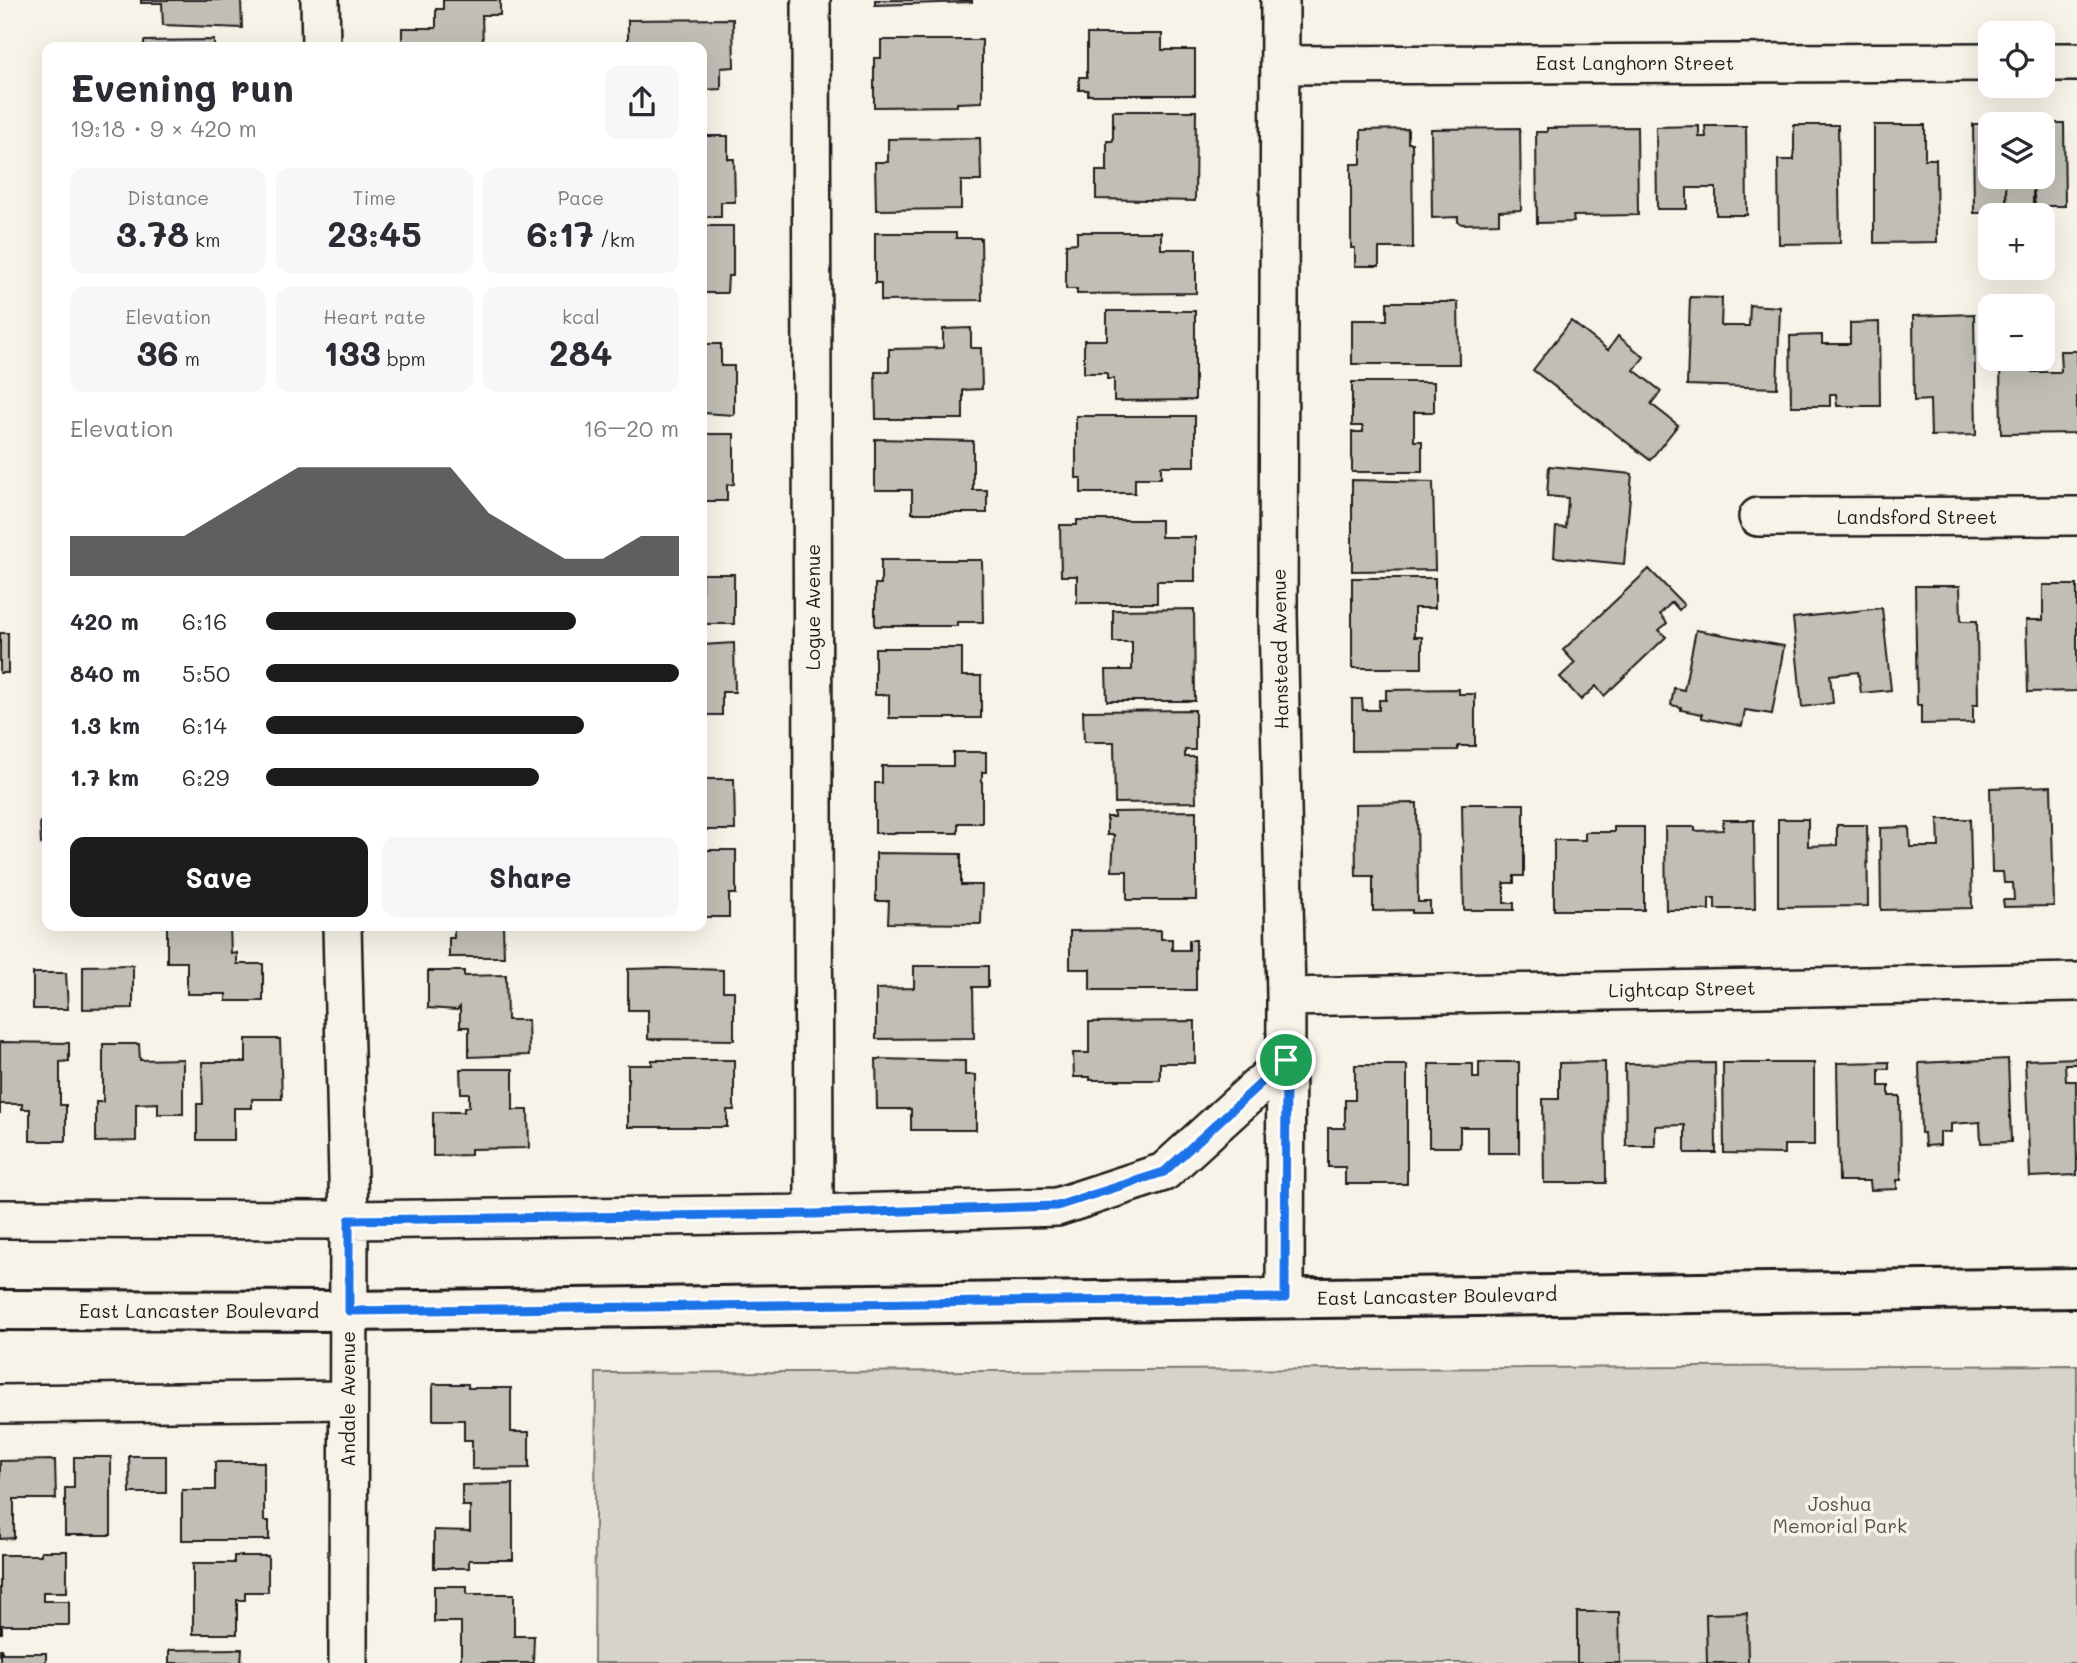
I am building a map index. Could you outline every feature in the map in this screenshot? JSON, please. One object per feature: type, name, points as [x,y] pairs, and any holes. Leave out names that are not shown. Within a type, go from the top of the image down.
[{"type":"main road","name":"East Lancaster Boulevard","points":[[0,1310],[349,1311],[2077,1288]]},
{"type":"street","points":[[320,0],[321,42]]},
{"type":"street","name":"Logue Avenue","points":[[811,0],[814,1214]]},
{"type":"street","name":"Hanstead Avenue","points":[[1280,0],[1278,614],[1286,997],[1285,1298]]},
{"type":"street","name":"East Langhorn Street","points":[[1281,65],[1978,62]]},
{"type":"street","points":[[2055,62],[2077,62]]},
{"type":"street","name":"Landsford Street","points":[[1758,517],[2077,516]]},
{"type":"street","name":"Andale Avenue","points":[[342,931],[349,1220],[348,1663]]},
{"type":"street","name":"Lightcap Street","points":[[1286,997],[2077,982]]},
{"type":"street","points":[[0,1219],[349,1220],[814,1214],[1057,1206],[1164,1172],[1286,1060]]},
{"type":"street","points":[[0,1404],[347,1400]]},
{"type":"green space","name":"Joshua Memorial Park","points":[[2077,1365],[2077,1663],[594,1663],[596,1373]]},
{"type":"building","points":[[141,0],[241,0],[242,28],[163,25],[162,3],[141,3]]},
{"type":"building","points":[[443,0],[500,0],[500,15],[482,15],[483,42],[402,42],[402,28],[436,28],[436,9],[443,9]]},
{"type":"building","points":[[875,0],[972,0],[972,2],[875,5]]},
{"type":"building","points":[[733,19],[734,67],[721,68],[721,89],[707,90],[707,42],[628,42],[628,20]]},
{"type":"building","points":[[1087,34],[1162,34],[1162,50],[1195,50],[1195,95],[1088,95],[1088,90],[1079,90],[1079,77],[1087,77]]},
{"type":"building","points":[[214,40],[214,42],[144,42]]},
{"type":"building","points":[[881,40],[982,40],[982,102],[957,103],[957,106],[874,107],[874,58],[881,58]]},
{"type":"building","points":[[1113,111],[1196,111],[1195,201],[1096,199],[1096,171],[1107,171],[1107,141],[1113,141]]},
{"type":"building","points":[[2055,123],[2064,123],[2065,206],[2035,203],[2033,189],[2055,189]]},
{"type":"building","points":[[1973,124],[1978,124],[1978,189],[2006,189],[2006,203],[1978,203],[1978,213],[1974,213]]},
{"type":"building","points":[[1794,125],[1838,125],[1840,243],[1779,244],[1778,160],[1794,160]]},
{"type":"building","points":[[1874,125],[1925,125],[1925,159],[1936,159],[1937,242],[1874,243]]},
{"type":"building","points":[[1699,126],[1699,137],[1706,137],[1705,126],[1746,126],[1747,215],[1716,215],[1716,188],[1687,188],[1687,209],[1657,209],[1656,127]]},
{"type":"building","points":[[1637,127],[1638,215],[1573,216],[1574,222],[1537,223],[1536,132],[1547,132],[1547,128]]},
{"type":"building","points":[[1520,128],[1521,210],[1499,211],[1499,223],[1462,224],[1458,222],[1458,217],[1432,218],[1431,129]]},
{"type":"building","points":[[1408,129],[1408,143],[1412,143],[1413,248],[1379,248],[1379,266],[1355,266],[1355,248],[1351,248],[1351,164],[1361,164],[1361,130]]},
{"type":"building","points":[[707,136],[728,136],[728,159],[734,159],[735,202],[721,202],[721,217],[707,217]]},
{"type":"building","points":[[980,138],[981,181],[961,181],[961,209],[876,210],[875,162],[888,162],[888,139]]},
{"type":"building","points":[[2006,189],[2033,189],[2033,203],[2007,203]]},
{"type":"building","points":[[707,226],[733,226],[733,276],[728,276],[727,293],[707,293]]},
{"type":"building","points":[[1077,232],[1161,232],[1161,249],[1196,249],[1196,293],[1077,294],[1077,289],[1066,289],[1066,244],[1077,243]]},
{"type":"building","points":[[875,233],[956,233],[956,238],[981,238],[982,300],[881,301],[881,283],[875,283]]},
{"type":"building","points":[[1690,297],[1722,298],[1721,326],[1749,326],[1750,305],[1780,307],[1777,388],[1687,385]]},
{"type":"building","points":[[1387,302],[1458,302],[1459,364],[1352,364],[1352,320],[1387,320]]},
{"type":"building","points":[[1107,311],[1195,311],[1195,400],[1114,401],[1114,379],[1107,379],[1107,373],[1084,373],[1084,340],[1107,340]]},
{"type":"building","points":[[1974,314],[1976,435],[1931,436],[1930,400],[1914,401],[1913,316]]},
{"type":"building","points":[[1571,321],[1608,350],[1618,336],[1644,357],[1634,370],[1661,391],[1651,404],[1678,425],[1650,460],[1533,370]]},
{"type":"building","points":[[1879,322],[1880,406],[1837,406],[1836,394],[1830,394],[1830,406],[1791,406],[1790,336],[1822,335],[1822,344],[1850,344],[1850,323]]},
{"type":"building","points":[[971,328],[971,348],[981,348],[982,389],[963,390],[963,419],[876,419],[875,372],[889,372],[889,349],[943,348],[943,329]]},
{"type":"building","points":[[707,344],[721,344],[721,366],[734,366],[734,415],[707,413]]},
{"type":"building","points":[[2060,351],[2077,351],[2077,433],[2001,434],[2000,371],[2061,372]]},
{"type":"building","points":[[1352,382],[1434,382],[1434,412],[1414,412],[1414,441],[1422,441],[1422,472],[1352,472],[1352,432],[1363,432],[1363,426],[1352,426]]},
{"type":"building","points":[[1076,416],[1195,416],[1195,466],[1161,466],[1161,478],[1135,478],[1135,493],[1081,493],[1081,478],[1076,478]]},
{"type":"building","points":[[707,434],[734,434],[734,484],[727,485],[727,501],[707,501]]},
{"type":"building","points":[[875,439],[973,441],[973,490],[987,490],[987,513],[912,513],[912,490],[875,490]]},
{"type":"building","points":[[1549,466],[1632,474],[1624,564],[1554,557],[1556,527],[1566,528],[1568,498],[1547,496]]},
{"type":"building","points":[[1352,480],[1433,482],[1435,570],[1352,571]]},
{"type":"building","points":[[1077,520],[1161,520],[1161,537],[1195,537],[1195,581],[1157,581],[1157,603],[1077,603],[1077,576],[1061,576],[1060,525],[1077,525]]},
{"type":"building","points":[[881,560],[982,560],[983,622],[957,622],[957,626],[875,626],[875,584],[881,584]]},
{"type":"building","points":[[1649,569],[1684,605],[1679,610],[1672,602],[1660,614],[1667,623],[1659,630],[1666,637],[1604,696],[1596,686],[1581,700],[1560,677],[1575,663],[1563,650]]},
{"type":"building","points":[[707,574],[734,574],[734,624],[707,624]]},
{"type":"building","points":[[1352,578],[1435,578],[1435,608],[1414,608],[1414,637],[1422,637],[1422,668],[1352,668]]},
{"type":"building","points":[[2043,585],[2077,585],[2077,691],[2028,692],[2026,620],[2043,620]]},
{"type":"building","points":[[1915,586],[1960,586],[1961,621],[1977,621],[1978,705],[1973,705],[1973,723],[1921,724],[1921,705],[1917,705]]},
{"type":"building","points":[[1882,608],[1891,690],[1861,693],[1858,672],[1830,675],[1833,703],[1802,707],[1793,618]]},
{"type":"building","points":[[1194,609],[1195,701],[1107,701],[1106,670],[1132,670],[1132,642],[1113,642],[1113,610]]},
{"type":"building","points":[[1696,630],[1784,646],[1772,714],[1745,710],[1742,726],[1702,718],[1702,714],[1671,705],[1674,688],[1684,690]]},
{"type":"building","points":[[0,633],[8,633],[8,673],[0,673]]},
{"type":"building","points":[[734,643],[735,692],[722,692],[722,715],[707,715],[707,645]]},
{"type":"building","points":[[875,648],[962,648],[962,676],[981,676],[981,718],[889,718],[889,695],[875,695]]},
{"type":"building","points":[[1459,689],[1459,694],[1475,694],[1475,746],[1458,746],[1458,750],[1352,751],[1352,699],[1362,699],[1363,710],[1379,710],[1379,700],[1386,700],[1386,690]]},
{"type":"building","points":[[1195,710],[1195,750],[1185,750],[1185,757],[1195,757],[1196,802],[1115,803],[1114,742],[1084,742],[1083,711]]},
{"type":"building","points":[[953,752],[986,752],[986,772],[982,772],[982,823],[958,823],[958,833],[875,833],[875,783],[882,783],[882,766],[953,766]]},
{"type":"building","points":[[707,779],[734,779],[735,830],[707,830]]},
{"type":"building","points":[[2051,786],[2054,906],[2004,907],[2003,900],[2014,900],[2013,883],[2004,883],[2003,872],[1992,872],[1990,788]]},
{"type":"building","points":[[1417,803],[1418,902],[1430,902],[1430,913],[1412,913],[1412,910],[1373,911],[1373,876],[1356,876],[1355,804]]},
{"type":"building","points":[[1462,804],[1524,804],[1524,876],[1514,876],[1514,883],[1504,883],[1504,903],[1514,903],[1514,910],[1464,910]]},
{"type":"building","points":[[1196,811],[1196,900],[1127,900],[1127,871],[1112,871],[1114,835],[1107,835],[1107,817],[1114,817],[1114,812]]},
{"type":"building","points":[[1778,819],[1808,819],[1808,846],[1837,845],[1837,825],[1867,825],[1868,906],[1778,907]]},
{"type":"building","points":[[1938,819],[1970,819],[1972,908],[1881,910],[1880,828],[1909,827],[1910,847],[1939,847]]},
{"type":"building","points":[[1723,820],[1754,820],[1755,909],[1715,909],[1715,898],[1709,898],[1709,910],[1666,910],[1665,827],[1695,827],[1695,831],[1723,830]]},
{"type":"building","points":[[40,822],[42,822],[41,844]]},
{"type":"building","points":[[1614,827],[1644,827],[1644,910],[1554,910],[1554,840],[1585,840],[1585,832],[1614,832]]},
{"type":"building","points":[[707,850],[736,850],[736,894],[729,894],[729,917],[707,917]]},
{"type":"building","points":[[876,853],[961,854],[961,885],[982,885],[981,924],[888,923],[889,901],[876,901]]},
{"type":"building","points":[[1161,930],[1161,939],[1172,939],[1172,950],[1189,950],[1189,940],[1196,940],[1196,990],[1090,990],[1090,969],[1070,969],[1070,931]]},
{"type":"building","points":[[167,931],[230,931],[231,954],[237,953],[237,964],[263,964],[263,1001],[226,1001],[226,994],[187,994],[187,962],[167,962]]},
{"type":"building","points":[[454,931],[503,931],[504,957],[449,957],[449,938],[454,938]]},
{"type":"building","points":[[133,965],[133,1008],[83,1009],[83,966]]},
{"type":"building","points":[[914,966],[988,966],[988,987],[973,987],[974,1038],[876,1039],[876,989],[914,988]]},
{"type":"building","points":[[628,969],[723,970],[723,991],[734,991],[734,1040],[648,1039],[648,1010],[628,1010]]},
{"type":"building","points":[[428,971],[464,971],[464,976],[506,975],[507,1020],[528,1020],[529,1055],[469,1057],[469,1027],[460,1027],[460,1007],[457,1010],[428,1008]]},
{"type":"building","points":[[33,973],[66,973],[68,1009],[33,1009]]},
{"type":"building","points":[[1195,1021],[1195,1063],[1160,1063],[1160,1080],[1090,1080],[1090,1077],[1074,1077],[1073,1053],[1089,1053],[1089,1022]]},
{"type":"building","points":[[246,1039],[280,1039],[282,1099],[252,1099],[252,1108],[234,1108],[234,1140],[197,1140],[197,1104],[203,1104],[202,1062],[246,1062]]},
{"type":"building","points":[[0,1042],[69,1043],[69,1061],[60,1062],[60,1105],[66,1105],[66,1141],[30,1141],[30,1109],[22,1109],[22,1104],[0,1104]]},
{"type":"building","points":[[103,1044],[139,1044],[140,1060],[183,1059],[183,1114],[158,1114],[158,1103],[136,1104],[136,1141],[96,1142],[96,1102],[103,1102]]},
{"type":"building","points":[[2076,1058],[2076,1064],[2065,1064],[2066,1081],[2076,1081],[2077,1175],[2030,1177],[2025,1060]]},
{"type":"building","points":[[876,1059],[965,1061],[965,1075],[976,1075],[976,1130],[911,1130],[911,1109],[877,1109]]},
{"type":"building","points":[[2008,1059],[2011,1142],[1981,1143],[1980,1122],[1951,1124],[1951,1132],[1940,1132],[1940,1145],[1925,1146],[1924,1133],[1921,1133],[1919,1063]]},
{"type":"building","points":[[652,1060],[734,1060],[734,1110],[727,1110],[727,1127],[628,1127],[628,1065],[652,1065]]},
{"type":"building","points":[[1479,1062],[1519,1062],[1519,1153],[1488,1153],[1488,1127],[1460,1127],[1460,1147],[1429,1147],[1429,1064],[1473,1064],[1473,1078],[1479,1078]]},
{"type":"building","points":[[1605,1062],[1606,1183],[1544,1183],[1543,1099],[1559,1099],[1559,1063]]},
{"type":"building","points":[[1889,1062],[1889,1069],[1879,1069],[1879,1086],[1889,1086],[1889,1096],[1900,1096],[1901,1180],[1897,1180],[1897,1189],[1871,1190],[1870,1181],[1839,1181],[1837,1063]]},
{"type":"building","points":[[1715,1063],[1716,1153],[1685,1153],[1685,1125],[1655,1126],[1655,1146],[1626,1146],[1625,1064]]},
{"type":"building","points":[[1723,1063],[1814,1063],[1814,1145],[1784,1145],[1784,1154],[1724,1153]]},
{"type":"building","points":[[1355,1065],[1407,1065],[1407,1184],[1345,1184],[1345,1167],[1328,1167],[1328,1128],[1345,1128],[1345,1100],[1355,1100]]},
{"type":"building","points":[[460,1069],[513,1069],[513,1110],[528,1110],[529,1148],[471,1149],[471,1155],[433,1156],[433,1112],[464,1112],[464,1108],[469,1107],[469,1093],[461,1093]]},
{"type":"building","points":[[433,1384],[468,1384],[468,1388],[511,1388],[511,1432],[529,1432],[529,1468],[472,1469],[472,1440],[464,1440],[464,1420],[433,1420]]},
{"type":"building","points":[[129,1456],[166,1456],[166,1493],[130,1493]]},
{"type":"building","points":[[74,1457],[111,1457],[111,1535],[65,1535],[65,1488],[74,1488]]},
{"type":"building","points":[[55,1460],[56,1499],[14,1499],[14,1538],[0,1539],[0,1461]]},
{"type":"building","points":[[215,1462],[264,1462],[264,1521],[269,1521],[269,1540],[182,1540],[182,1490],[215,1490]]},
{"type":"building","points":[[513,1484],[513,1560],[469,1560],[469,1568],[434,1568],[434,1530],[470,1531],[470,1506],[462,1506],[462,1485]]},
{"type":"building","points":[[41,1551],[67,1551],[67,1592],[43,1592],[43,1601],[69,1601],[69,1625],[2,1625],[0,1633],[0,1555],[41,1555]]},
{"type":"building","points":[[234,1556],[268,1556],[268,1592],[245,1592],[245,1600],[237,1600],[237,1634],[193,1634],[193,1563],[234,1563]]},
{"type":"building","points":[[434,1586],[467,1586],[467,1594],[514,1594],[514,1636],[534,1636],[533,1663],[461,1663],[461,1622],[434,1622]]},
{"type":"building","points":[[1577,1612],[1619,1612],[1620,1663],[1577,1663]]},
{"type":"building","points":[[1747,1613],[1748,1663],[1707,1663],[1706,1614]]},
{"type":"building","points":[[0,1649],[2,1653],[46,1653],[46,1663],[0,1663]]},
{"type":"building","points":[[242,1649],[241,1663],[169,1663],[169,1650]]},
{"type":"route","points":[[1286,1060],[1285,1298],[349,1311],[349,1220],[814,1214],[1057,1206],[1164,1172],[1286,1060]]}]
